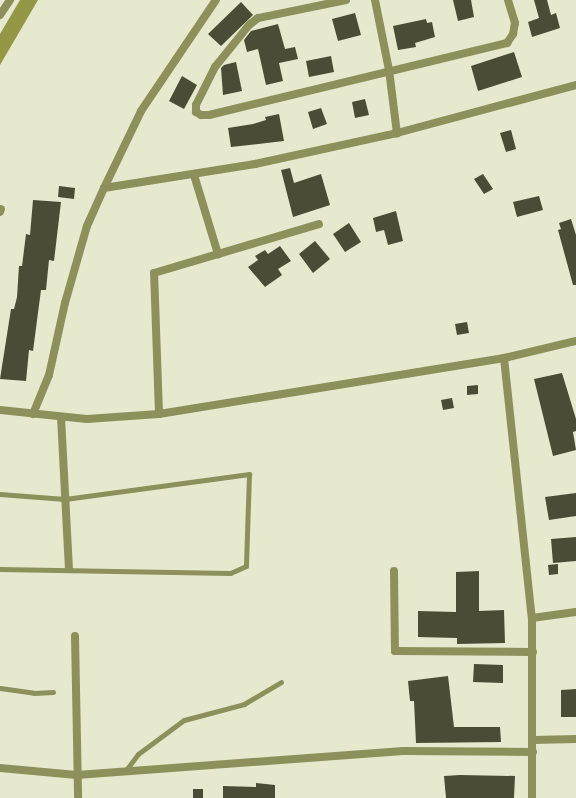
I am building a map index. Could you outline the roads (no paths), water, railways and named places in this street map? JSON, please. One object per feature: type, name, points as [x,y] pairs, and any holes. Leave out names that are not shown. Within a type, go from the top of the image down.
[{"type":"street","points":[[0,15],[10,0]]},
{"type":"street","points":[[33,414],[49,376],[65,303],[87,226],[141,111],[216,0]]},
{"type":"street","points":[[346,0],[258,18],[249,25],[215,67],[196,105],[196,112],[201,115],[209,115],[389,70],[507,43],[513,34],[515,23],[508,0]]},
{"type":"street","points":[[375,0],[389,70],[396,133]]},
{"type":"street","points":[[104,188],[194,175],[396,133],[576,85]]},
{"type":"street","points":[[194,175],[218,254]]},
{"type":"street","points":[[159,414],[154,273],[319,224]]},
{"type":"street","points":[[0,410],[61,417],[95,418],[159,414],[504,358],[576,341]]},
{"type":"street","points":[[504,358],[532,618],[532,798]]},
{"type":"street","points":[[61,417],[69,569]]},
{"type":"street","points":[[394,571],[395,651],[533,652]]},
{"type":"street","points":[[532,618],[576,612]]},
{"type":"street","points":[[75,636],[78,798]]},
{"type":"street","points":[[533,740],[576,739]]},
{"type":"street","points":[[0,768],[78,775],[126,770],[402,751],[533,752]]},
{"type":"lane","points":[[0,494],[65,499],[249,474],[246,566],[230,573],[0,569]]},
{"type":"lane","points":[[126,770],[138,754],[184,720],[244,704],[282,682]]},
{"type":"lane","points":[[0,688],[34,693],[53,692]]}]
